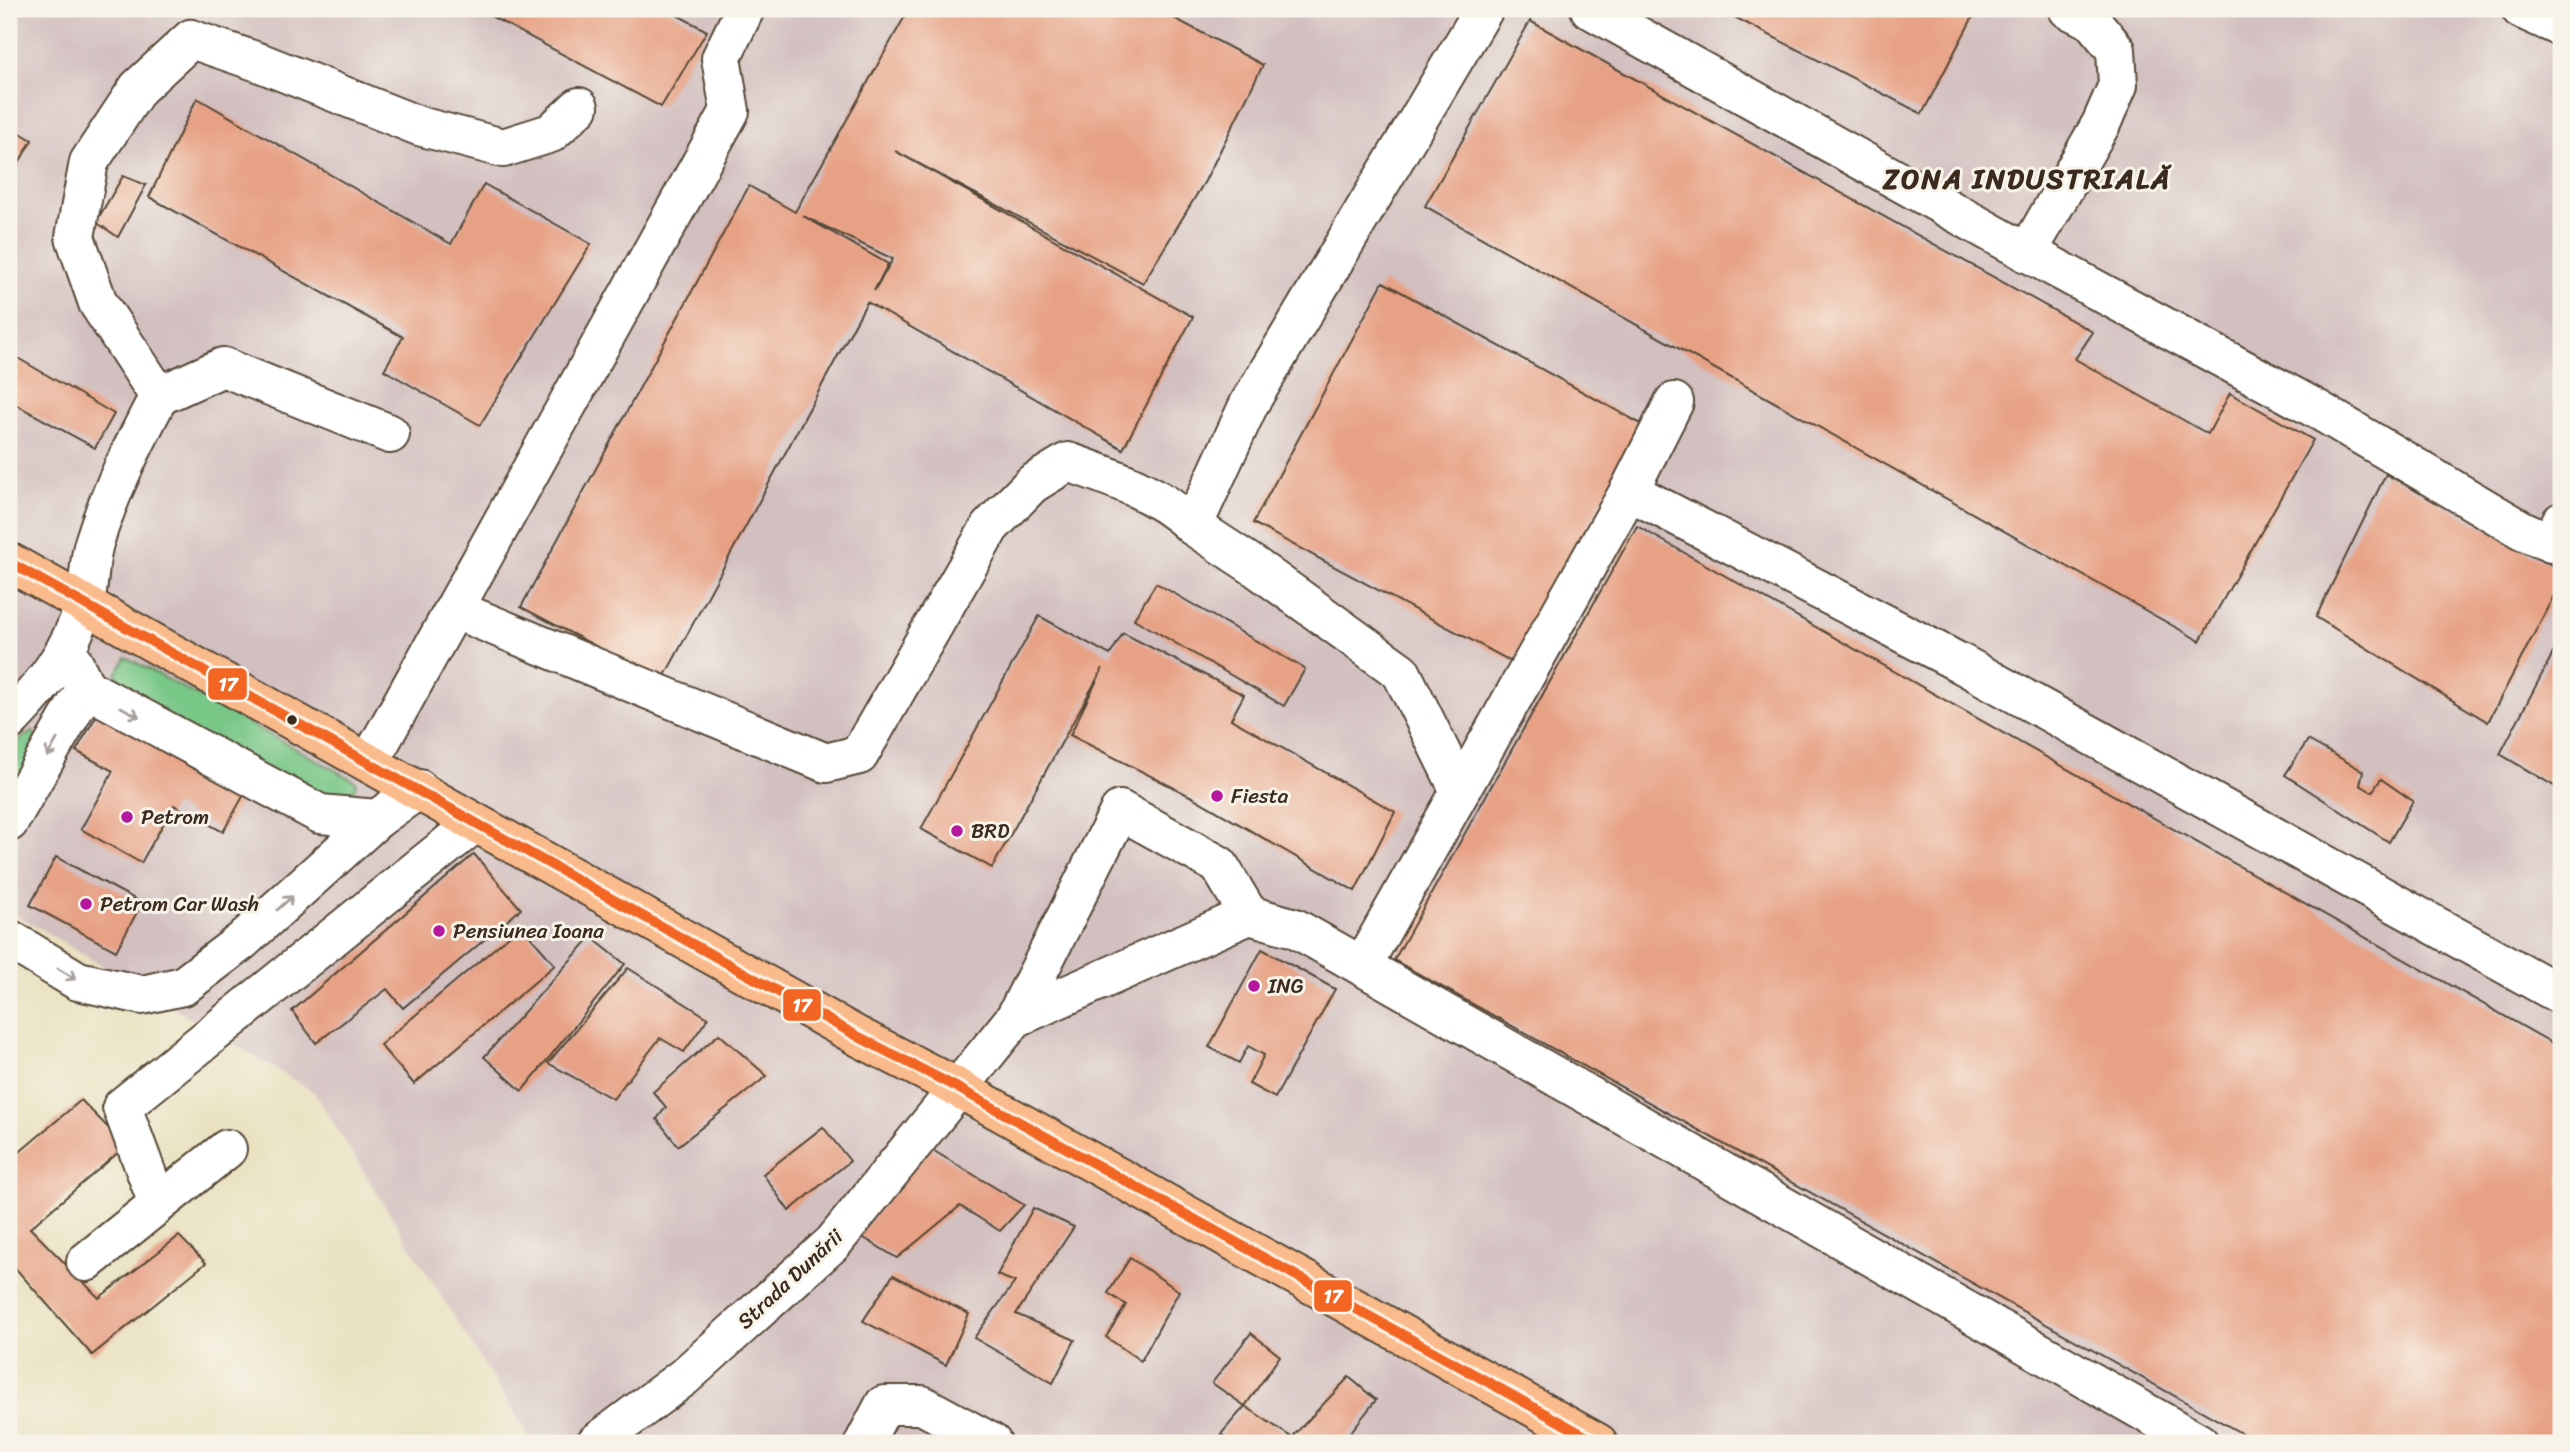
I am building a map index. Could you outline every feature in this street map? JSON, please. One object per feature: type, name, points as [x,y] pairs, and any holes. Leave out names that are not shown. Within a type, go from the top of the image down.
[{"type":"main road","points":[[9,562],[370,761],[475,823],[859,1037],[957,1087],[1598,1443]]},
{"type":"street","points":[[370,761],[730,111],[721,58],[745,9]]},
{"type":"street","points":[[1193,526],[1249,404],[1484,9]]},
{"type":"street","points":[[1590,9],[2027,253],[2320,411],[2522,530],[2551,542],[2561,522]]},
{"type":"street","points":[[2027,253],[2101,124],[2118,85],[2116,50],[2092,21],[2068,9]]},
{"type":"street","points":[[2521,9],[2561,27]]},
{"type":"street","points":[[159,396],[98,303],[75,237],[89,162],[138,88],[191,39],[261,62],[419,126],[503,148],[551,133],[579,107]]},
{"type":"street","points":[[9,721],[44,685],[67,650],[84,604],[93,546],[116,480],[159,396],[223,367],[390,434]]},
{"type":"street","points":[[1362,966],[1629,491],[1674,402]]},
{"type":"street","points":[[456,610],[826,763],[859,755],[990,527],[1032,484],[1068,461],[1137,487],[1174,508],[1193,526],[1254,566],[1401,672],[1460,791]]},
{"type":"street","points":[[1629,491],[1960,663],[2561,995]]},
{"type":"street","points":[[67,650],[86,688],[320,814],[377,819]]},
{"type":"street","points":[[9,822],[86,688]]},
{"type":"street","points":[[9,939],[78,981],[142,995],[183,986],[242,941],[377,819],[419,789]]},
{"type":"street","points":[[1015,1018],[1120,810],[1219,864],[1249,915]]},
{"type":"street","points":[[158,1204],[122,1107],[475,823]]},
{"type":"street","points":[[1015,1018],[1249,915],[1295,928],[2199,1443]]},
{"type":"street","name":"Strada Dunării","points":[[596,1443],[684,1377],[833,1243],[1015,1018]]},
{"type":"street","points":[[86,1262],[227,1149]]},
{"type":"street","points":[[864,1443],[884,1405],[922,1405],[992,1443]]},
{"type":"shaded area","points":[[9,9],[2561,9],[2561,1443],[533,1443],[314,1092],[17,915],[19,731],[9,699]]},
{"type":"green space","points":[[126,657],[357,782],[353,793],[318,801],[131,698],[116,674]]},
{"type":"green space","points":[[33,731],[42,750],[9,796],[9,747]]},
{"type":"building","points":[[490,9],[666,9],[707,31],[661,107],[487,14]]},
{"type":"building","points":[[909,9],[1157,9],[1263,65],[1205,181],[1143,283],[895,151],[1193,317],[1123,449],[867,302],[662,681],[521,607],[749,186],[795,212]],"holes":[[[803,216],[893,259],[874,291],[888,264]]]},
{"type":"building","points":[[1719,9],[1977,9],[1922,114]]},
{"type":"building","points":[[1530,21],[2093,332],[2075,359],[2208,434],[2230,393],[2313,440],[2200,641],[1425,206]]},
{"type":"building","points":[[197,98],[451,244],[484,184],[591,244],[480,425],[384,370],[403,337],[149,197]]},
{"type":"building","points":[[9,126],[32,140],[9,180]]},
{"type":"building","points":[[123,176],[146,185],[118,237],[96,222]]},
{"type":"building","points":[[1383,282],[1643,425],[1512,662],[1253,523]]},
{"type":"building","points":[[9,353],[114,414],[95,448],[9,401]]},
{"type":"building","points":[[2386,474],[2561,570],[2561,582],[2488,722],[2316,617]]},
{"type":"building","points":[[1637,526],[2561,1048],[2561,1443],[2259,1443],[1394,960]]},
{"type":"building","points":[[1156,583],[1305,669],[1284,706],[1134,619]]},
{"type":"building","points":[[1039,616],[1110,655],[1123,633],[1244,695],[1231,719],[1395,812],[1355,891],[1192,797],[1070,735],[1103,668],[992,868],[921,829]]},
{"type":"building","points":[[2561,638],[2561,777],[2556,787],[2500,754]]},
{"type":"building","points":[[103,704],[250,784],[223,832],[174,805],[141,863],[81,829],[113,771],[76,751]]},
{"type":"building","points":[[2308,740],[2363,771],[2360,785],[2372,792],[2381,779],[2413,801],[2389,842],[2285,775]]},
{"type":"building","name":"Pensiunea Ioana","points":[[474,854],[521,909],[403,1008],[387,989],[316,1043],[292,1011]]},
{"type":"building","name":"Petrom Car Wash","points":[[56,857],[142,903],[116,951],[30,905]]},
{"type":"building","points":[[521,926],[555,965],[414,1084],[380,1045]]},
{"type":"building","points":[[591,937],[625,964],[522,1091],[484,1057]]},
{"type":"building","points":[[1262,949],[1335,989],[1275,1098],[1249,1084],[1264,1055],[1248,1046],[1239,1063],[1209,1047]]},
{"type":"building","points":[[628,968],[708,1018],[684,1052],[660,1038],[613,1099],[548,1063]]},
{"type":"building","points":[[719,1034],[767,1076],[678,1146],[657,1119],[666,1107],[653,1092]]},
{"type":"building","points":[[81,1100],[126,1146],[30,1228],[99,1298],[179,1236],[206,1263],[92,1355],[9,1261],[9,1161]]},
{"type":"building","points":[[823,1127],[850,1161],[789,1211],[763,1174]]},
{"type":"building","points":[[929,1148],[1024,1205],[1000,1231],[960,1206],[897,1258],[859,1235]]},
{"type":"building","points":[[1033,1208],[1074,1227],[1016,1314],[1075,1340],[1053,1383],[974,1338],[1015,1282],[997,1275]]},
{"type":"building","points":[[1130,1258],[1179,1291],[1141,1361],[1106,1337],[1126,1305],[1108,1293]]},
{"type":"building","points":[[893,1275],[969,1314],[946,1365],[863,1321]]},
{"type":"building","points":[[1251,1333],[1280,1356],[1245,1406],[1212,1383]]},
{"type":"building","points":[[1349,1377],[1376,1400],[1342,1443],[1305,1443],[1294,1435]]},
{"type":"building","points":[[1245,1406],[1291,1437],[1286,1443],[1232,1443],[1221,1434]]},
{"type":"building","points":[[903,1436],[916,1443],[899,1443]]},
{"type":"transit line","name":"17","points":[[9,562],[859,1037],[956,1087],[1598,1443]]},
{"type":"place","name":"Fiesta","points":[[1217,796]]},
{"type":"place","name":"Petrom","points":[[127,817]]},
{"type":"place","name":"BRD","points":[[957,831]]},
{"type":"place","name":"Petrom Car Wash","points":[[86,904]]},
{"type":"place","name":"Pensiunea Ioana","points":[[439,931]]},
{"type":"place","name":"ING","points":[[1254,986]]},
{"type":"district","name":"ZONA INDUSTRIALĂ","points":[[2027,178]]}]
